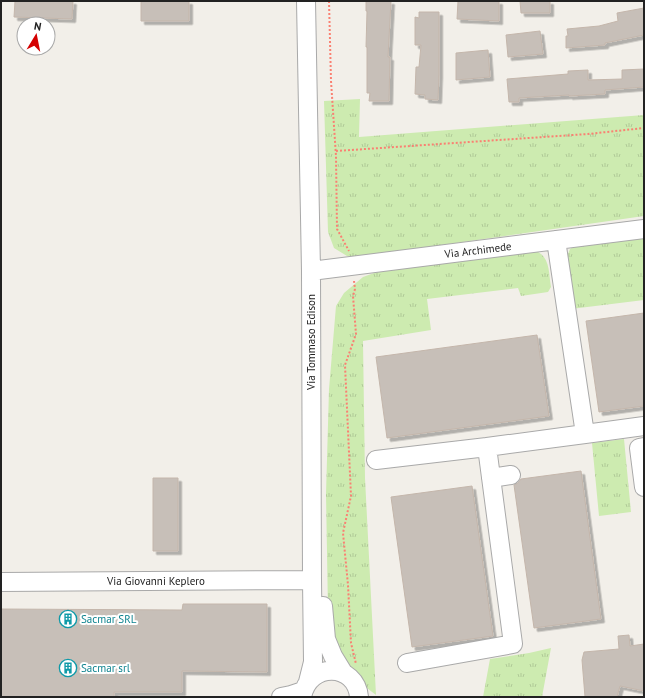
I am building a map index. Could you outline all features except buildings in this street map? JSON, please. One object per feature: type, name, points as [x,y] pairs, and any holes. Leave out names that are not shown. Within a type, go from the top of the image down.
[{"type":"street","name":"Via Tommaso Edison","points":[[304,690],[313,662],[312,580],[318,271],[306,1]]},
{"type":"street","name":"Via Tommaso Edison","points":[[317,1],[318,271],[323,608],[326,639],[333,656],[352,671],[351,679],[356,686],[359,697]]},
{"type":"street","name":"Via Archimede","points":[[318,271],[644,229]]},
{"type":"street","points":[[556,240],[585,434]]},
{"type":"street","points":[[376,460],[644,426]]},
{"type":"street","points":[[407,663],[513,644],[487,447]]},
{"type":"street","points":[[644,447],[639,448],[644,487]]},
{"type":"street","points":[[491,478],[511,475]]},
{"type":"street","name":"Via Giovanni Keplero","points":[[1,582],[312,580]]},
{"type":"street","points":[[281,697],[304,690],[314,676],[320,672],[352,671]]},
{"type":"path","points":[[329,1],[330,82],[336,151],[337,229],[350,253],[355,289],[353,296],[356,334],[345,365],[351,496],[343,533],[348,585],[351,643],[356,664],[352,671]]},
{"type":"path","points":[[336,151],[580,134],[644,128]]},
{"type":"green space","points":[[360,99],[359,137],[644,115],[644,216],[358,257],[347,256],[334,248],[328,232],[324,101]]},
{"type":"green space","points":[[644,234],[644,300],[571,309],[565,261],[570,249],[579,243]]},
{"type":"green space","points":[[532,249],[543,256],[548,264],[551,287],[548,292],[521,296],[518,288],[427,299],[431,330],[363,341],[365,478],[376,695],[363,685],[339,656],[328,611],[326,494],[329,389],[336,306],[344,293],[363,277],[385,269]]},
{"type":"green space","points":[[624,439],[631,512],[599,516],[592,443]]},
{"type":"green space","points":[[551,648],[542,697],[483,697],[490,659]]},
{"type":"place","name":"Sacmar SRL","points":[[68,619]]},
{"type":"place","name":"Sacmar srl","points":[[68,668]]}]
